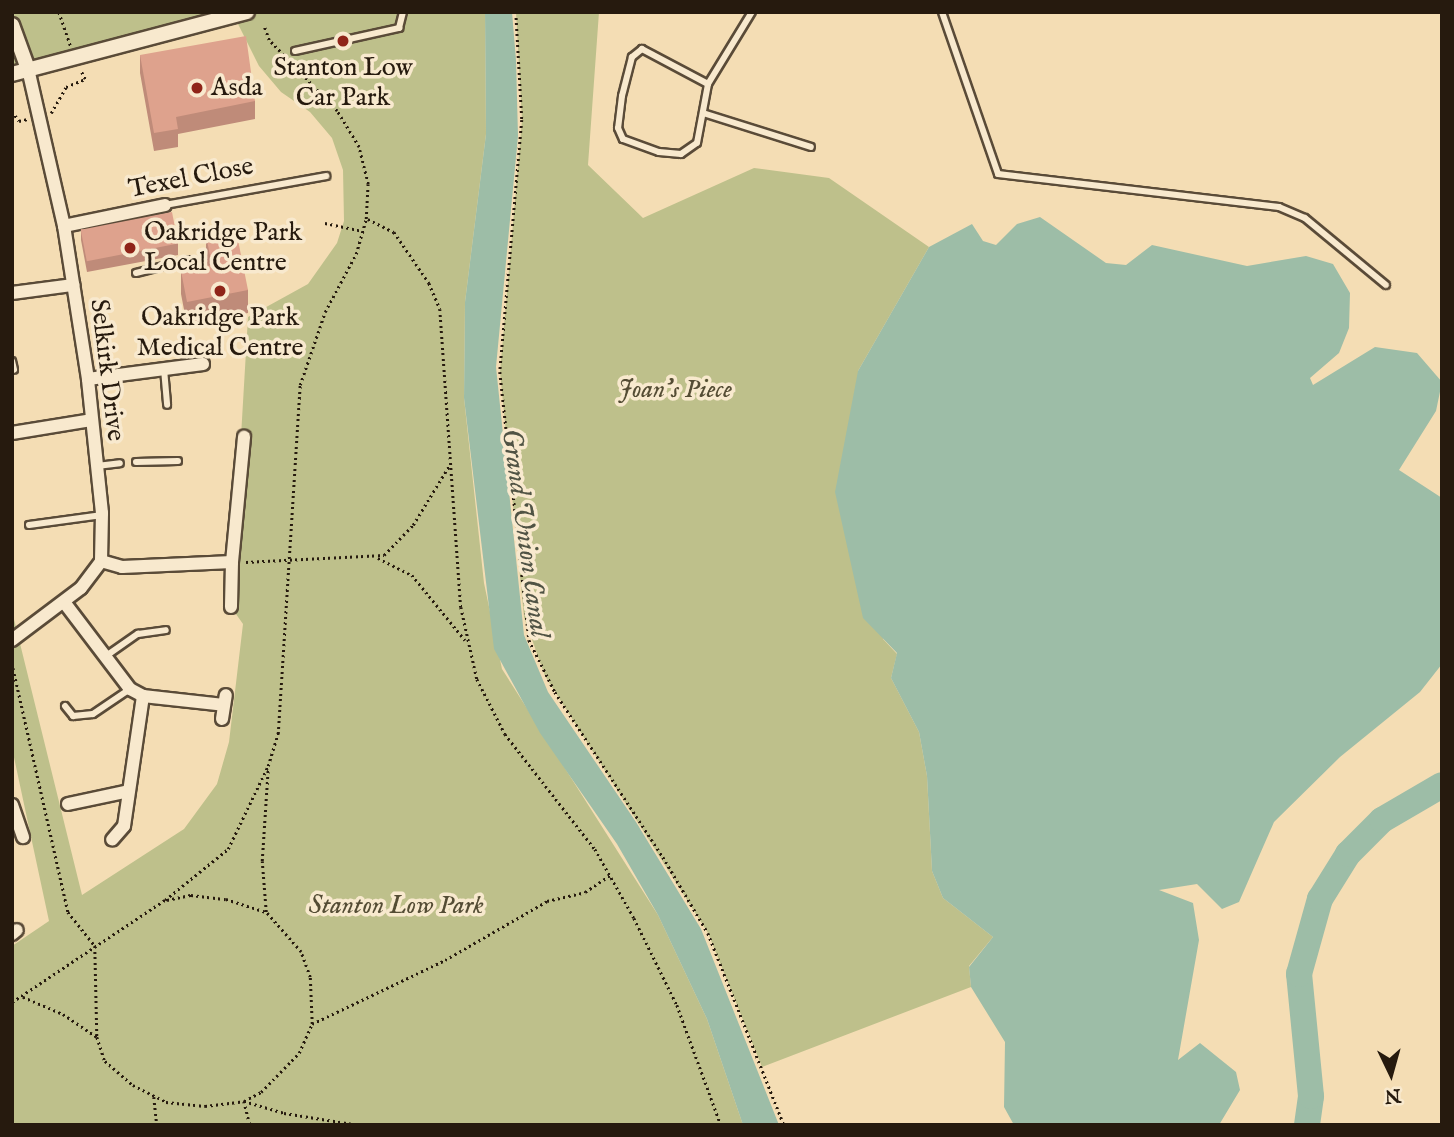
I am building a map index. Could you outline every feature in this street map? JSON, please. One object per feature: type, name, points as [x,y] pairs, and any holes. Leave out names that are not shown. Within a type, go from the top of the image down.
[{"type":"street","points":[[12,75],[247,12]]},
{"type":"street","points":[[12,25],[28,69]]},
{"type":"street","name":"Selkirk Drive","points":[[28,69],[64,226],[74,285],[88,379],[102,515],[102,561]]},
{"type":"street","name":"Texel Close","points":[[64,226],[165,205]]},
{"type":"street","points":[[12,293],[74,285]]},
{"type":"street","points":[[88,379],[203,364]]},
{"type":"street","points":[[12,433],[92,421]]},
{"type":"street","points":[[231,607],[232,562],[244,437]]},
{"type":"street","points":[[12,640],[64,602],[102,561],[122,567],[232,562]]},
{"type":"street","points":[[64,602],[130,689],[143,696],[225,700],[222,719]]},
{"type":"street","points":[[112,840],[124,826],[143,696]]},
{"type":"street","points":[[68,804],[130,791]]},
{"type":"street","points":[[12,805],[23,837]]},
{"type":"lane","points":[[295,51],[399,28],[403,12]]},
{"type":"lane","points":[[708,84],[642,49],[632,57],[618,128],[623,139],[659,152],[681,154],[697,143],[708,84],[751,12]]},
{"type":"lane","points":[[942,12],[998,174],[1279,207],[1306,218],[1386,285]]},
{"type":"lane","points":[[703,113],[811,147]]},
{"type":"lane","name":"Texel Close","points":[[165,205],[326,176]]},
{"type":"lane","points":[[136,274],[188,260]]},
{"type":"lane","points":[[12,361],[14,369]]},
{"type":"lane","points":[[164,369],[167,405]]},
{"type":"lane","points":[[136,462],[177,461]]},
{"type":"lane","points":[[97,466],[120,463]]},
{"type":"lane","points":[[29,525],[102,515]]},
{"type":"lane","points":[[106,656],[138,634],[166,630]]},
{"type":"lane","points":[[65,706],[73,716],[93,714],[130,689]]},
{"type":"path","points":[[12,111],[19,121],[52,113],[66,87],[85,79],[58,12]]},
{"type":"path","points":[[516,12],[521,132],[500,372],[529,640],[555,692],[634,810],[708,933],[784,1125]]},
{"type":"path","points":[[12,1002],[165,900],[228,849],[268,766],[278,734],[300,385],[325,312],[356,254],[366,219],[368,184],[359,148],[337,111],[269,40],[264,26]]},
{"type":"path","points":[[366,219],[394,232],[429,283],[440,309],[465,639],[477,679],[505,734],[595,849],[610,875],[677,1005],[721,1125]]},
{"type":"path","points":[[325,222],[363,231]]},
{"type":"path","points":[[232,562],[289,562],[384,555],[402,537],[450,464]]},
{"type":"path","points":[[373,557],[412,575],[465,639]]},
{"type":"path","points":[[12,663],[68,912],[95,946],[97,1037],[105,1061],[154,1096],[205,1106],[244,1101],[284,1113],[359,1125]]},
{"type":"path","points":[[266,912],[262,861],[268,766]]},
{"type":"path","points":[[312,1024],[445,960],[547,901],[585,892],[610,875]]},
{"type":"path","points":[[165,900],[191,895],[226,899],[266,912],[301,952],[310,977],[312,1024],[299,1053],[282,1076],[244,1101]]},
{"type":"path","points":[[22,997],[63,1014],[97,1037]]},
{"type":"path","points":[[154,1096],[157,1125]]},
{"type":"path","points":[[244,1101],[250,1125]]},
{"type":"green space","points":[[12,12],[223,12],[12,74]]},
{"type":"green space","name":"Stanton Low Park","points":[[247,12],[485,12],[486,134],[465,302],[464,398],[484,583],[502,669],[658,915],[707,1019],[743,1125],[12,1125],[12,946],[49,921],[12,748],[12,611],[82,895],[184,829],[217,784],[229,742],[243,624],[231,607],[248,317],[308,284],[337,243],[344,221],[343,170],[332,138],[310,112],[281,92],[259,66],[234,16]]},
{"type":"green space","name":"Joan's Piece","points":[[516,12],[599,12],[588,165],[643,218],[754,168],[829,178],[929,247],[858,371],[883,639],[897,654],[891,678],[919,732],[927,776],[932,871],[943,898],[993,937],[969,966],[971,987],[762,1067],[708,933],[545,676],[524,617],[500,372],[522,120]]},
{"type":"shaded area","points":[[485,12],[512,12],[516,60],[518,136],[496,367],[524,635],[548,692],[636,822],[701,929],[779,1125],[743,1125],[707,1019],[658,915],[617,844],[540,733],[494,649],[464,398],[465,302],[486,134]]},
{"type":"shaded area","points":[[1040,217],[1106,263],[1126,265],[1152,245],[1247,266],[1306,256],[1333,264],[1350,293],[1349,328],[1339,353],[1310,378],[1313,385],[1375,347],[1417,353],[1442,382],[1436,411],[1399,470],[1442,498],[1442,664],[1420,692],[1340,757],[1274,822],[1239,902],[1222,909],[1197,884],[1159,890],[1193,903],[1199,940],[1178,1060],[1200,1043],[1236,1072],[1240,1090],[1219,1125],[1014,1125],[1004,1107],[1005,1042],[971,987],[969,967],[993,937],[943,898],[932,871],[927,776],[919,732],[891,678],[897,653],[863,618],[835,492],[858,371],[929,247],[972,224],[983,241],[996,245],[1017,224]]},
{"type":"building","name":"Asda","points":[[246,36],[255,101],[176,117],[178,129],[154,133],[140,55]]},
{"type":"building","name":"Oakridge Park Local Centre","points":[[172,212],[178,243],[87,261],[81,230]]},
{"type":"building","points":[[236,230],[248,290],[187,302],[181,271],[212,265],[206,236]]},
{"type":"waterway","points":[[1307,1125],[1311,1096],[1299,974],[1320,899],[1348,854],[1382,820],[1442,785]]},
{"type":"place","name":"Stanton Low Car Park","points":[[343,41]]},
{"type":"place","name":"Asda","points":[[197,88]]},
{"type":"place","name":"Oakridge Park Local Centre","points":[[130,248]]},
{"type":"place","name":"Oakridge Park Medical Centre","points":[[220,291]]},
{"type":"water label","name":"Grand Union Canal","points":[[524,533]]}]
